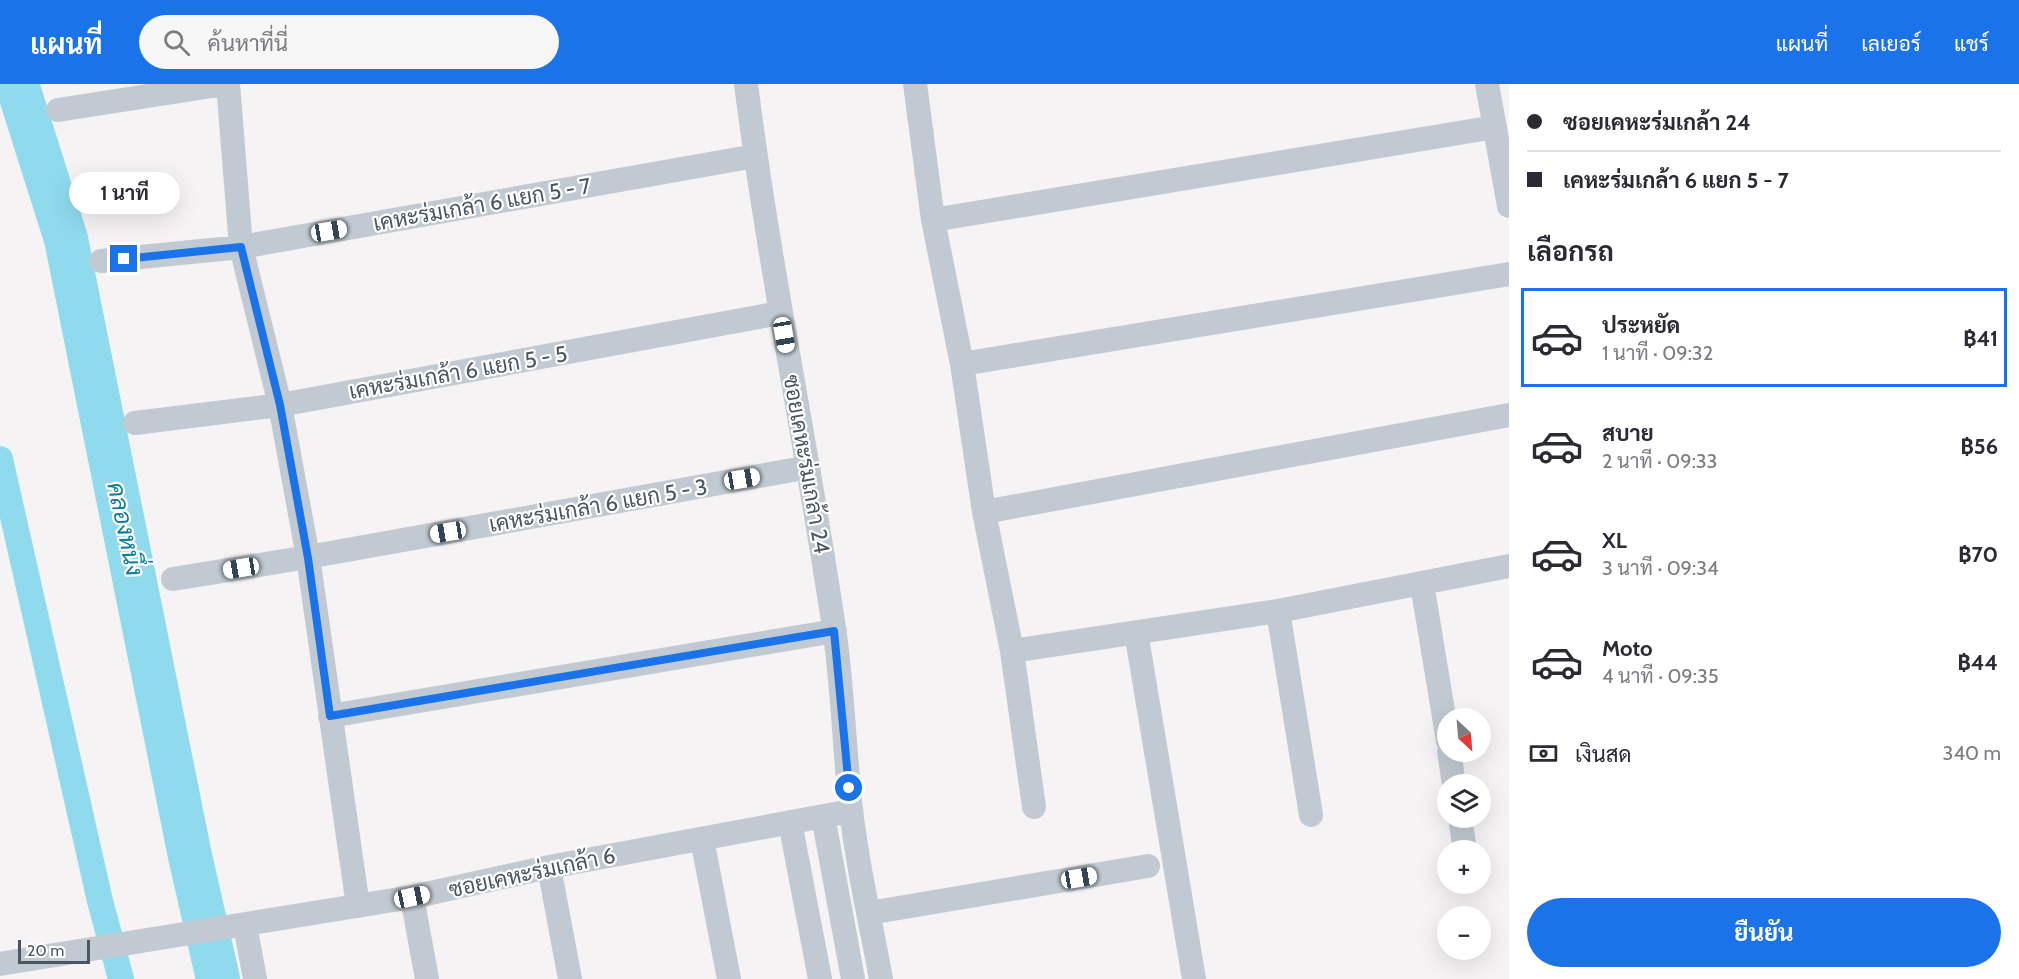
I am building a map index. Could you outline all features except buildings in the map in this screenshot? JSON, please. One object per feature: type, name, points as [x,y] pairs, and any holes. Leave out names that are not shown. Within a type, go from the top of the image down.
[{"type":"street","points":[[58,110],[226,84],[241,247],[280,405],[308,558],[358,906]]},
{"type":"street","name":"ซอยเคหะร่มเกล้า 24","points":[[746,84],[780,313],[808,467],[834,631],[851,811],[881,979]]},
{"type":"street","points":[[915,84],[933,220],[962,364],[984,512],[1012,651],[1034,807]]},
{"type":"street","points":[[1487,84],[1509,206]]},
{"type":"street","points":[[933,220],[1495,127]]},
{"type":"street","name":"เคหะร่มเกล้า 6 แยก 5 - 7","points":[[101,261],[241,247],[755,156]]},
{"type":"street","points":[[962,364],[1509,274]]},
{"type":"street","name":"เคหะร่มเกล้า 6 แยก 5 - 5","points":[[135,423],[280,405],[780,313]]},
{"type":"street","points":[[984,512],[1509,416]]},
{"type":"street","name":"เคหะร่มเกล้า 6 แยก 5 - 3","points":[[173,579],[308,558],[808,467]]},
{"type":"street","points":[[1012,651],[1278,611],[1509,566]]},
{"type":"street","points":[[1422,584],[1443,708]]},
{"type":"street","points":[[1278,611],[1311,815]]},
{"type":"street","points":[[330,716],[834,631]]},
{"type":"street","points":[[1136,632],[1194,979]]},
{"type":"street","name":"ซอยเคหะร่มเกล้า 6","points":[[14,968],[95,949],[412,897],[549,867],[851,811]]},
{"type":"street","points":[[823,816],[853,979]]},
{"type":"street","points":[[790,822],[820,979]]},
{"type":"street","points":[[702,839],[729,979]]},
{"type":"street","points":[[869,913],[1148,866]]},
{"type":"street","points":[[549,867],[570,979]]},
{"type":"street","points":[[412,897],[427,979]]},
{"type":"street","points":[[237,926],[255,979]]},
{"type":"waterway","name":"คลองหนึ่ง","points":[[17,84],[66,239],[190,856],[218,979]]},
{"type":"waterway","points":[[0,459],[100,901],[121,979]]},
{"type":"route","points":[[124,259],[241,247],[280,405],[308,558],[330,716],[834,631],[849,788]]}]
